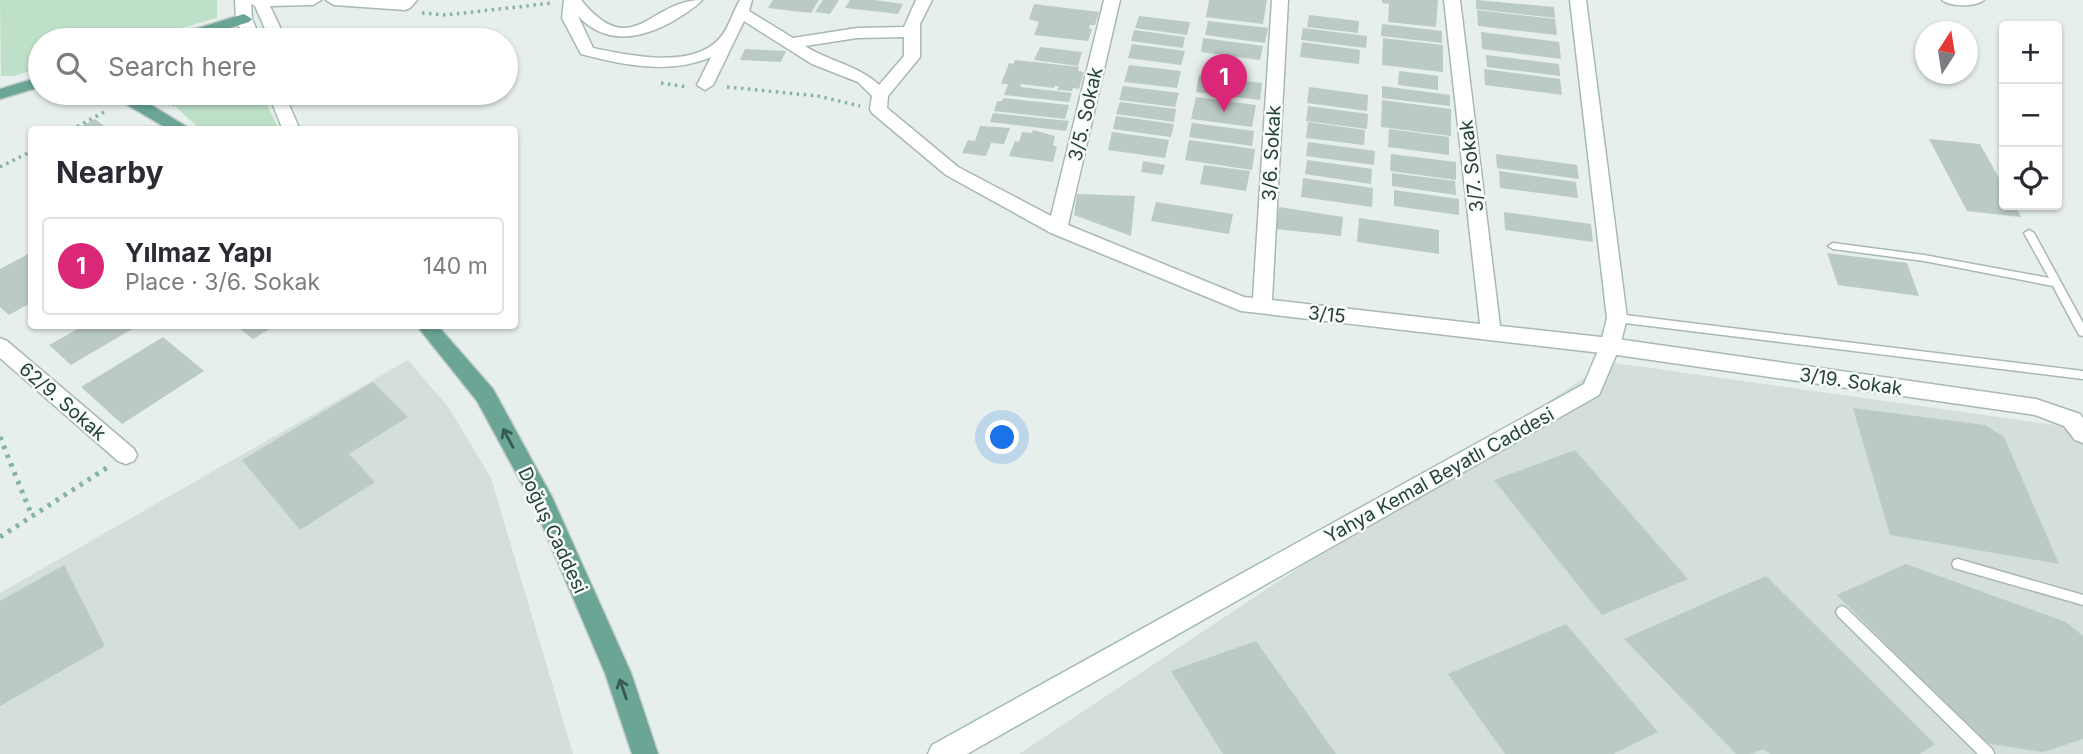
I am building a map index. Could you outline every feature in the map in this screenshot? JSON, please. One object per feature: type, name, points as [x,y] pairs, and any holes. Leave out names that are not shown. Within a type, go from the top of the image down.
[{"type":"main road","points":[[214,28],[244,19]]},
{"type":"main road","points":[[5,90],[28,85]]},
{"type":"main road","points":[[5,90],[28,90]]},
{"type":"main road","points":[[0,110],[16,101],[5,90]]},
{"type":"main road","points":[[140,105],[177,126]]},
{"type":"main road","name":"Doğuş Caddesi","points":[[430,329],[485,395],[544,504],[618,673],[645,754]]},
{"type":"street","points":[[243,0],[244,19],[248,28]]},
{"type":"street","points":[[272,28],[257,1],[313,0]]},
{"type":"street","points":[[334,0],[407,3]]},
{"type":"street","points":[[572,0],[582,12],[607,30],[630,32],[675,13],[694,0]]},
{"type":"street","points":[[572,0],[570,18],[586,51],[625,59],[668,61],[698,57],[724,43]]},
{"type":"street","points":[[879,102],[912,57],[913,28],[924,0]]},
{"type":"street","name":"3/5. Sokak","points":[[1058,228],[1112,0]]},
{"type":"street","name":"3/6. Sokak","points":[[1262,307],[1280,0]]},
{"type":"street","name":"3/7. Sokak","points":[[1452,0],[1491,332]]},
{"type":"street","name":"Yahya Kemal Beyatlı Caddesi","points":[[941,754],[1592,389],[1610,346],[1617,318],[1578,0]]},
{"type":"street","points":[[1950,0],[1976,0]]},
{"type":"street","points":[[705,85],[743,6]]},
{"type":"street","name":"3/15","points":[[743,6],[818,61],[864,79],[879,102],[951,171],[1058,228],[1241,304],[1610,346]]},
{"type":"street","points":[[790,43],[913,28]]},
{"type":"street","points":[[281,105],[290,126]]},
{"type":"street","name":"62/9. Sokak","points":[[0,346],[126,455]]},
{"type":"street","name":"3/19. Sokak","points":[[1610,346],[2036,407],[2072,420],[2083,434]]},
{"type":"lane","points":[[2029,233],[2083,332]]},
{"type":"lane","points":[[1833,246],[1924,258],[2056,283]]},
{"type":"lane","points":[[1617,318],[2083,375]]},
{"type":"lane","points":[[1958,564],[2083,600]]},
{"type":"lane","points":[[1842,612],[1987,754]]},
{"type":"path","points":[[407,3],[430,15],[446,15],[562,1]]},
{"type":"path","points":[[625,59],[633,68],[653,81],[688,88],[705,85],[879,102]]},
{"type":"path","points":[[0,167],[28,153]]},
{"type":"path","points":[[0,437],[32,516]]},
{"type":"path","points":[[0,537],[126,455]]},
{"type":"shaded area","points":[[408,360],[449,408],[491,478],[573,754],[0,754],[0,593]]},
{"type":"shaded area","points":[[1608,362],[2083,429],[2083,754],[1019,754]]},
{"type":"green space","points":[[0,0],[217,0],[217,18],[181,28],[28,28],[28,72],[1,76]]},
{"type":"green space","points":[[174,105],[267,105],[278,126],[197,126]]},
{"type":"building","points":[[773,0],[819,0],[811,13],[768,8]]},
{"type":"building","points":[[823,0],[839,0],[830,14],[815,12]]},
{"type":"building","points":[[850,0],[903,4],[898,14],[845,8]]},
{"type":"building","points":[[1209,0],[1267,0],[1263,24],[1206,17]]},
{"type":"building","points":[[1382,0],[1438,0],[1436,27],[1388,22],[1389,4],[1382,3]]},
{"type":"building","points":[[1476,0],[1554,7],[1555,18],[1476,9]]},
{"type":"building","points":[[1034,4],[1099,12],[1095,25],[1090,25],[1089,28],[1092,29],[1088,41],[1034,35],[1039,22],[1029,19]]},
{"type":"building","points":[[1477,10],[1555,19],[1557,35],[1478,26]]},
{"type":"building","points":[[1309,15],[1359,21],[1358,33],[1307,27]]},
{"type":"building","points":[[1139,16],[1190,22],[1187,35],[1135,28]]},
{"type":"building","points":[[1208,21],[1268,28],[1265,43],[1205,35]]},
{"type":"building","points":[[1382,24],[1442,31],[1442,43],[1381,36]]},
{"type":"building","points":[[1303,28],[1367,36],[1366,48],[1301,40]]},
{"type":"building","points":[[1134,30],[1185,37],[1183,48],[1131,41]]},
{"type":"building","points":[[1481,32],[1559,42],[1561,59],[1482,49]]},
{"type":"building","points":[[1203,38],[1263,46],[1260,60],[1201,52]]},
{"type":"building","points":[[1383,38],[1443,45],[1443,72],[1382,65]]},
{"type":"building","points":[[1302,42],[1360,50],[1359,64],[1300,57]]},
{"type":"building","points":[[1132,44],[1185,51],[1181,65],[1128,58]]},
{"type":"building","points":[[1040,47],[1082,52],[1078,66],[1034,60]]},
{"type":"building","points":[[745,49],[786,51],[781,62],[740,60]]},
{"type":"building","points":[[1486,55],[1559,64],[1560,76],[1487,67]]},
{"type":"building","points":[[1015,60],[1079,67],[1078,71],[1084,72],[1079,89],[1057,90],[1059,86],[1054,88],[1021,84],[1020,87],[1072,93],[1069,102],[1004,95],[1008,84],[1001,84],[1009,63],[1013,64]]},
{"type":"building","points":[[1129,65],[1181,71],[1177,88],[1124,82]]},
{"type":"building","points":[[1484,69],[1560,79],[1562,95],[1485,85]]},
{"type":"building","points":[[1399,71],[1438,76],[1438,90],[1398,85]]},
{"type":"building","points":[[1199,75],[1262,83],[1260,100],[1196,92]]},
{"type":"building","points":[[1123,86],[1179,93],[1175,107],[1119,100]]},
{"type":"building","points":[[1382,86],[1450,95],[1450,106],[1382,98]]},
{"type":"building","points":[[1309,87],[1368,95],[1367,111],[1307,103]]},
{"type":"building","points":[[1196,97],[1256,105],[1252,127],[1191,119]]},
{"type":"building","points":[[1003,98],[1069,105],[1065,119],[994,111],[997,101],[1002,101]]},
{"type":"building","points":[[1382,100],[1451,109],[1451,136],[1381,127]]},
{"type":"building","points":[[1120,102],[1176,109],[1174,122],[1116,114]]},
{"type":"building","points":[[1308,106],[1368,114],[1367,129],[1306,121]]},
{"type":"building","points":[[993,113],[1069,121],[1066,131],[990,122]]},
{"type":"building","points":[[1116,116],[1174,124],[1171,137],[1113,129]]},
{"type":"building","points":[[95,119],[104,126],[82,126]]},
{"type":"building","points":[[1308,122],[1365,130],[1364,145],[1306,138]]},
{"type":"building","points":[[1192,123],[1254,131],[1252,146],[1189,137]]},
{"type":"building","points":[[980,126],[1010,128],[1004,144],[991,143],[986,156],[962,153],[968,140],[975,141]]},
{"type":"building","points":[[1389,129],[1449,137],[1449,155],[1388,147]]},
{"type":"building","points":[[1033,130],[1055,136],[1053,146],[1057,146],[1053,162],[1009,156],[1015,141],[1019,142],[1022,132],[1032,133]]},
{"type":"building","points":[[1112,132],[1169,140],[1165,158],[1108,150]]},
{"type":"building","points":[[1929,139],[1980,144],[1999,178],[1999,210],[2018,210],[2021,217],[1967,211]]},
{"type":"building","points":[[1189,140],[1255,149],[1252,170],[1185,160]]},
{"type":"building","points":[[1308,142],[1375,151],[1374,165],[1306,156]]},
{"type":"building","points":[[1391,154],[1456,162],[1456,180],[1390,171]]},
{"type":"building","points":[[1496,154],[1577,165],[1579,179],[1497,168]]},
{"type":"building","points":[[1307,160],[1372,169],[1371,184],[1305,174]]},
{"type":"building","points":[[1143,161],[1165,165],[1162,175],[1141,172]]},
{"type":"building","points":[[1204,165],[1250,171],[1246,191],[1200,184]]},
{"type":"building","points":[[1499,171],[1576,182],[1578,198],[1500,188]]},
{"type":"building","points":[[1392,173],[1455,181],[1456,195],[1392,186]]},
{"type":"building","points":[[1303,178],[1373,188],[1372,207],[1301,197]]},
{"type":"building","points":[[1394,190],[1459,199],[1459,215],[1394,206]]},
{"type":"building","points":[[1077,194],[1135,196],[1131,236],[1074,215]]},
{"type":"building","points":[[1156,202],[1233,214],[1229,234],[1151,221]]},
{"type":"building","points":[[1279,207],[1343,217],[1341,236],[1276,229]]},
{"type":"building","points":[[1504,212],[1591,224],[1593,242],[1505,230]]},
{"type":"building","points":[[1359,218],[1439,230],[1439,254],[1357,242]]},
{"type":"building","points":[[1827,253],[1907,263],[1919,296],[1838,285]]},
{"type":"building","points":[[28,254],[28,304],[9,315],[0,307],[0,269]]},
{"type":"building","points":[[78,329],[132,329],[71,365],[49,345]]},
{"type":"building","points":[[240,329],[269,329],[253,339]]},
{"type":"building","points":[[163,337],[204,371],[122,424],[81,387]]},
{"type":"building","points":[[373,382],[408,417],[349,454],[375,482],[300,530],[242,460]]},
{"type":"building","points":[[1853,408],[1985,425],[2004,437],[2059,564],[1890,535]]},
{"type":"building","points":[[1575,450],[1688,579],[1602,615],[1494,480]]},
{"type":"building","points":[[1906,564],[2066,622],[2083,636],[2083,739],[2043,752],[1984,743],[1837,595]]},
{"type":"building","points":[[64,565],[105,646],[0,706],[0,601]]},
{"type":"building","points":[[1766,576],[1935,744],[1920,754],[1770,754],[1763,749],[1751,754],[1736,754],[1624,639]]},
{"type":"building","points":[[1566,624],[1658,732],[1613,754],[1505,754],[1448,674]]},
{"type":"building","points":[[1256,641],[1336,754],[1223,754],[1171,671]]},
{"type":"place","name":"Yılmaz Yapı","points":[[1224,112]]}]
